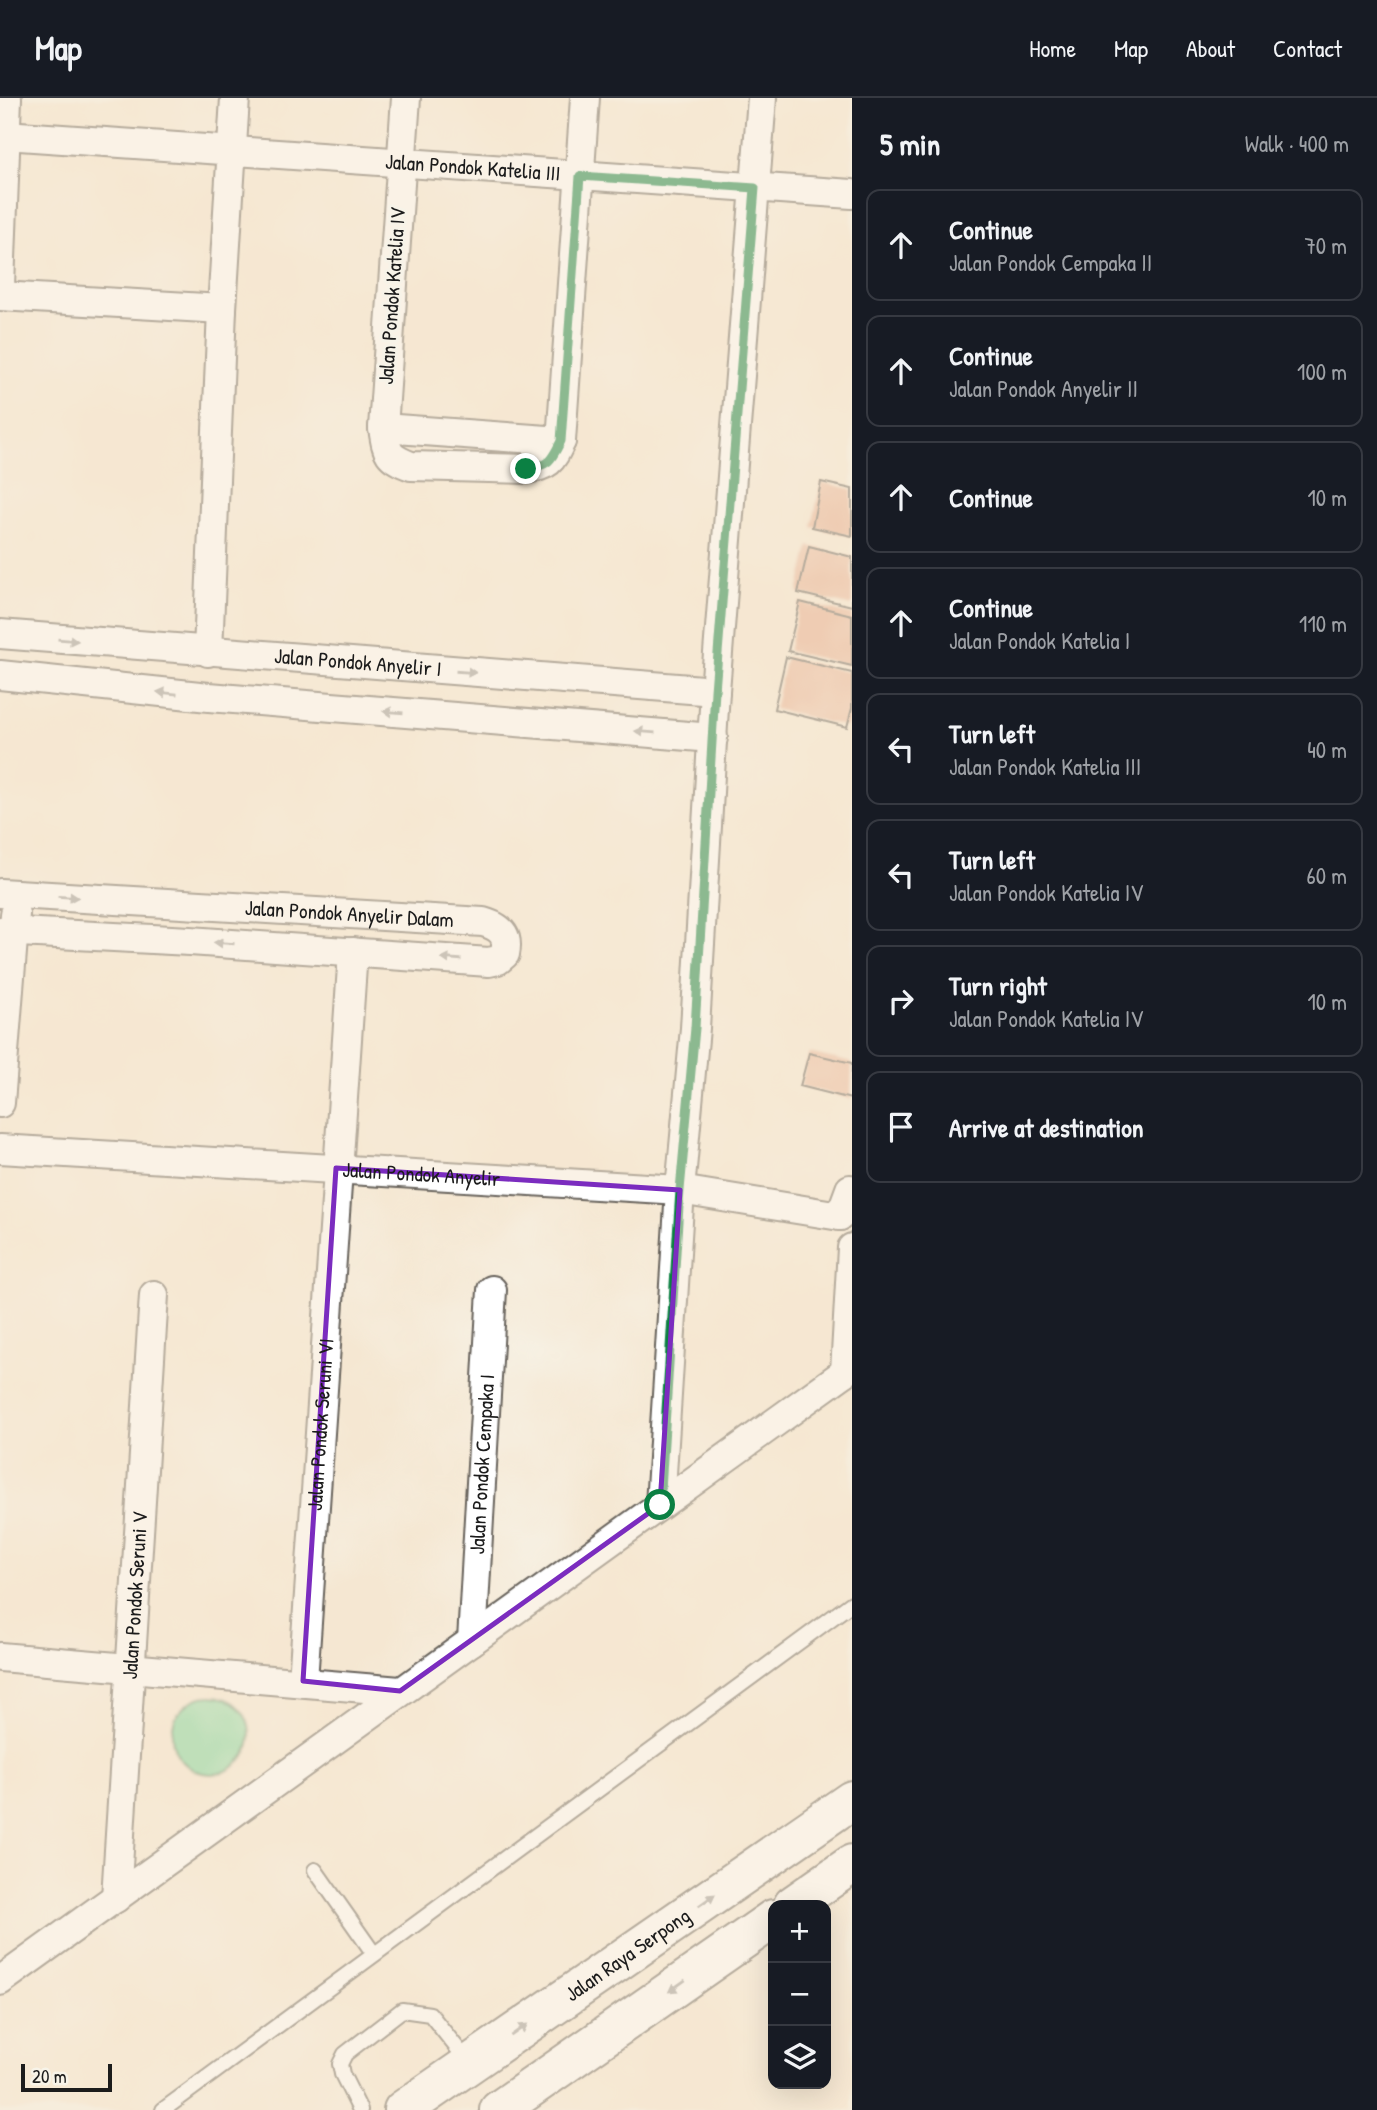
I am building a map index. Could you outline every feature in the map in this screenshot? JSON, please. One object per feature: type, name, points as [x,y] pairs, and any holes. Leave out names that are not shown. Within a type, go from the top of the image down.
[{"type":"main road","name":"Jalan Raya Serpong","points":[[402,2110],[852,1800]]},
{"type":"main road","points":[[800,1900],[852,1864]]},
{"type":"main road","points":[[499,2110],[768,1922]]},
{"type":"street","points":[[0,285],[7,98]]},
{"type":"street","points":[[208,652],[222,309],[235,98]]},
{"type":"street","name":"Jalan Pondok Katelia IV","points":[[406,98],[383,428],[561,441],[585,98]]},
{"type":"street","points":[[660,1505],[680,1190],[695,1028],[715,691],[762,98]]},
{"type":"street","name":"Jalan Pondok Katelia III","points":[[5,135],[852,194]]},
{"type":"street","points":[[0,296],[222,309]]},
{"type":"street","name":"Jalan Pondok Anyelir I","points":[[0,634],[715,691]]},
{"type":"street","points":[[0,675],[209,697],[713,738]]},
{"type":"street","name":"Jalan Pondok Anyelir Dalam","points":[[0,1103],[8,893],[483,922],[495,925],[504,932],[508,943],[505,954],[498,960],[489,962],[7,931]]},
{"type":"street","points":[[190,941],[192,904]]},
{"type":"street","name":"Jalan Pondok Anyelir Dalam","points":[[336,1168],[352,952]]},
{"type":"street","name":"Jalan Pondok Anyelir","points":[[0,1149],[680,1190],[846,1222]]},
{"type":"street","name":"Jalan Pondok Seruni VI","points":[[303,1681],[336,1168]]},
{"type":"street","points":[[846,1222],[850,1189]]},
{"type":"street","points":[[0,1981],[849,1369],[852,1248]]},
{"type":"street","name":"Jalan Pondok Cempaka I","points":[[472,1641],[492,1290]]},
{"type":"street","name":"Jalan Pondok Seruni V","points":[[116,1898],[154,1295]]},
{"type":"street","points":[[0,1657],[400,1691]]},
{"type":"lane","points":[[163,2110],[852,1604]]},
{"type":"lane","points":[[315,1870],[374,1955]]},
{"type":"lane","points":[[360,2110],[342,2074],[340,2064],[345,2054],[402,2010],[430,2014],[470,2064]]},
{"type":"highlighted area","points":[[336,1168],[680,1190],[660,1505],[400,1691],[303,1681]]},
{"type":"green space","points":[[203,1696],[219,1696],[233,1702],[244,1713],[250,1727],[250,1743],[244,1757],[233,1768],[219,1774],[203,1774],[189,1768],[178,1757],[172,1743],[172,1727],[178,1713],[189,1702]]},
{"type":"building","points":[[821,482],[852,489],[852,536],[812,527]]},
{"type":"building","points":[[809,546],[852,557],[852,606],[798,593]]},
{"type":"building","points":[[800,602],[852,615],[852,666],[788,651]]},
{"type":"building","points":[[786,657],[852,673],[852,708],[847,727],[774,709]]},
{"type":"building","points":[[809,1053],[852,1063],[851,1099],[800,1086]]},
{"type":"route","points":[[526,469],[542,467],[551,461],[561,441],[580,176],[755,188],[715,691],[695,1028],[680,1190],[660,1505]]}]
